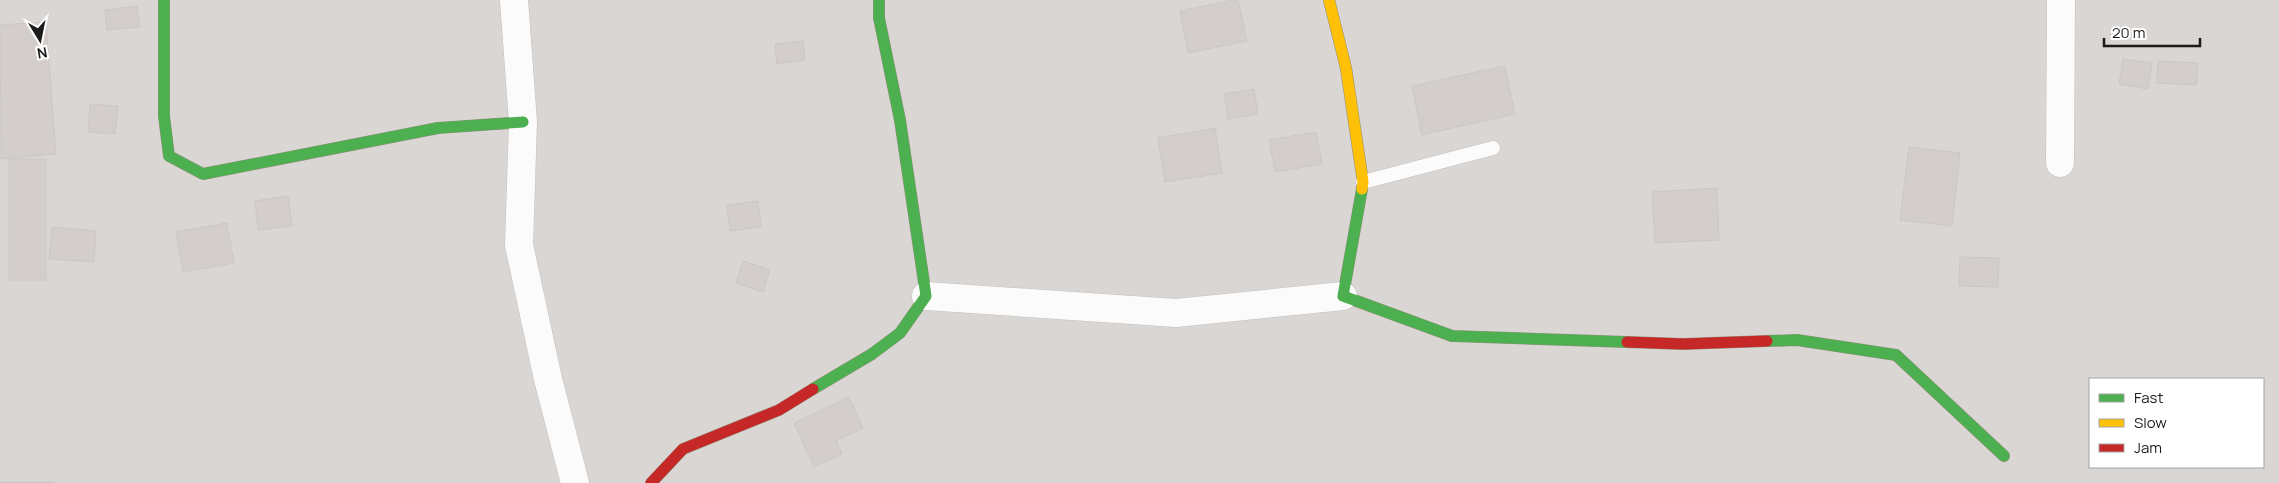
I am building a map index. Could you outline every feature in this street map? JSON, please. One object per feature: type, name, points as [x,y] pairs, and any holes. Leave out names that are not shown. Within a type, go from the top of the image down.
[{"type":"street","points":[[164,0],[164,116],[169,156],[203,174],[438,128],[523,122]]},
{"type":"street","points":[[514,0],[523,122],[519,245],[548,379],[576,483]]},
{"type":"street","points":[[651,483],[683,449],[778,410],[872,354],[900,334],[926,296],[900,120],[879,18],[879,0]]},
{"type":"street","points":[[1329,0],[1346,68],[1363,182],[1342,296]]},
{"type":"street","points":[[2060,163],[2061,0]]},
{"type":"street","points":[[926,296],[1176,313],[1342,296],[1452,336],[1683,344],[1797,340],[1896,355],[2004,456]]},
{"type":"lane","points":[[1363,182],[1493,148]]},
{"type":"shaded area","points":[[0,0],[2279,0],[2279,483],[0,483]]},
{"type":"building","points":[[1238,0],[1247,41],[1188,53],[1180,11]]},
{"type":"building","points":[[137,6],[140,27],[107,30],[105,10]]},
{"type":"building","points":[[46,22],[56,154],[1,159],[0,25]]},
{"type":"building","points":[[803,41],[805,60],[777,64],[775,44]]},
{"type":"building","points":[[2123,59],[2152,63],[2148,89],[2119,84]]},
{"type":"building","points":[[2158,61],[2198,63],[2197,85],[2157,83]]},
{"type":"building","points":[[1505,66],[1515,114],[1422,135],[1412,86]]},
{"type":"building","points":[[1254,89],[1258,114],[1228,119],[1224,94]]},
{"type":"building","points":[[90,104],[118,106],[115,134],[88,132]]},
{"type":"building","points":[[1215,128],[1222,173],[1165,182],[1158,138]]},
{"type":"building","points":[[1316,132],[1322,164],[1275,172],[1269,140]]},
{"type":"building","points":[[1909,147],[1960,153],[1952,226],[1900,220]]},
{"type":"building","points":[[9,159],[46,159],[46,280],[9,280]]},
{"type":"building","points":[[1717,188],[1719,240],[1655,243],[1652,192]]},
{"type":"building","points":[[288,196],[292,226],[258,230],[255,201]]},
{"type":"building","points":[[758,201],[761,227],[730,231],[727,205]]},
{"type":"building","points":[[227,223],[234,263],[183,272],[176,232]]},
{"type":"building","points":[[52,227],[96,231],[94,262],[49,259]]},
{"type":"building","points":[[1960,257],[1999,258],[1998,287],[1959,286]]},
{"type":"building","points":[[743,261],[770,270],[763,292],[736,283]]},
{"type":"building","points":[[849,397],[863,428],[836,441],[842,454],[814,467],[794,423]]},
{"type":"building","points":[[54,482],[54,483],[0,483]]},
{"type":"traffic: fast","points":[[164,0],[164,116],[169,156],[203,174],[438,128],[523,122]]},
{"type":"traffic: fast","points":[[813,389],[872,354],[900,333],[926,296],[900,120],[879,18],[879,0]]},
{"type":"traffic: fast","points":[[1362,189],[1343,296],[1452,336],[1627,342]]},
{"type":"traffic: fast","points":[[1767,341],[1797,340],[1896,355],[2004,456]]},
{"type":"traffic: slow","points":[[1329,0],[1346,68],[1363,182],[1362,189]]},
{"type":"traffic: jam","points":[[1627,342],[1683,344],[1767,341]]},
{"type":"traffic: jam","points":[[651,483],[683,449],[779,410],[813,389]]}]
